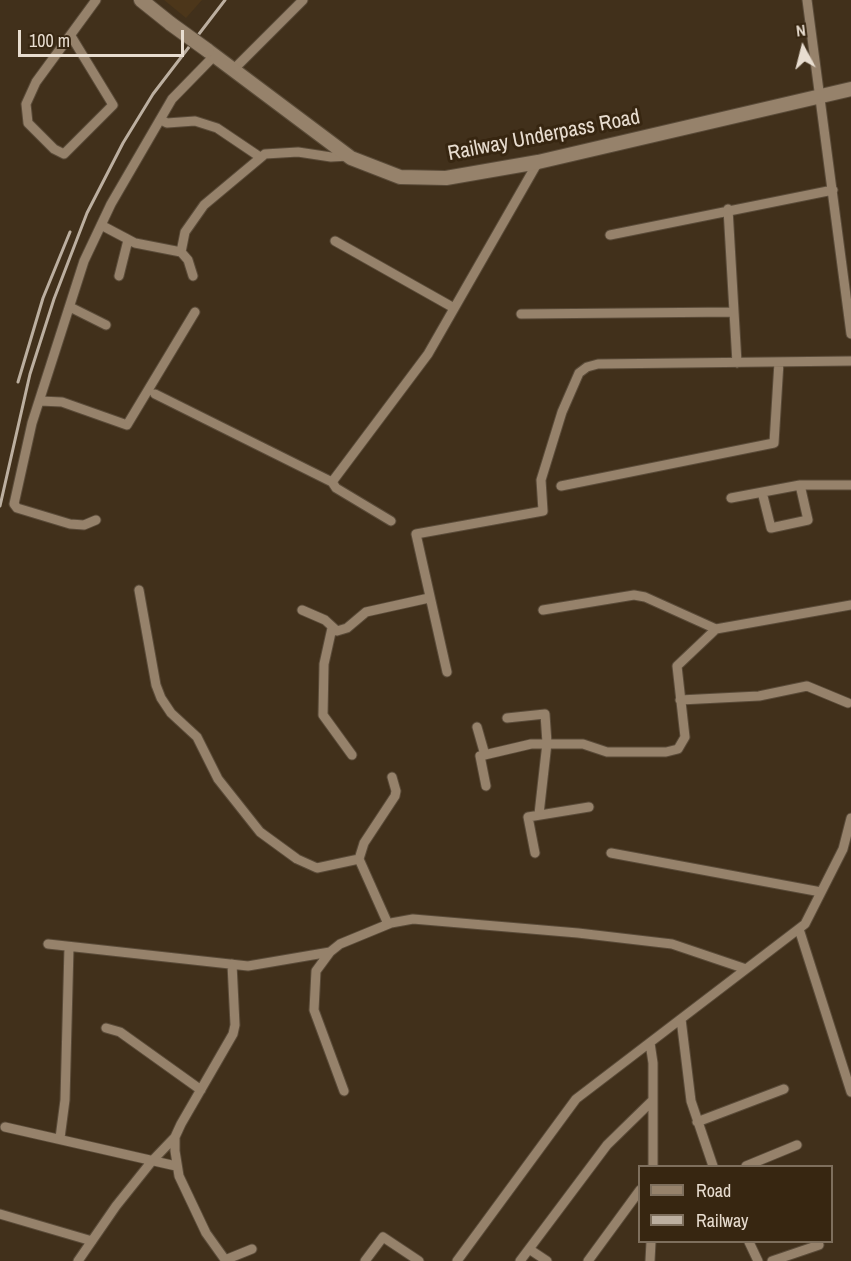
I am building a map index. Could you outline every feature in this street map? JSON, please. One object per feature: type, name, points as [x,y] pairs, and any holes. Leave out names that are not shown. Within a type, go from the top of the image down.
[{"type":"street","points":[[71,36],[113,105],[69,153],[64,154],[54,149],[28,123],[26,104],[36,82],[96,0]]},
{"type":"street","name":"Railway Underpass Road","points":[[141,0],[349,156],[400,177],[446,178],[538,162],[851,89]]},
{"type":"street","points":[[233,70],[303,0]]},
{"type":"street","points":[[807,0],[851,334]]},
{"type":"street","points":[[96,520],[84,525],[64,523],[17,508],[14,504],[32,423],[84,261],[101,225],[178,91],[211,53]]},
{"type":"street","points":[[161,120],[167,123],[195,121],[218,128],[260,157]]},
{"type":"street","points":[[181,252],[185,232],[204,205],[265,154],[298,152],[331,158],[349,156]]},
{"type":"street","points":[[332,482],[428,354],[538,162]]},
{"type":"street","points":[[610,235],[728,209],[833,190]]},
{"type":"street","points":[[728,209],[737,363]]},
{"type":"street","points":[[101,225],[128,240],[181,252],[188,260],[193,276]]},
{"type":"street","points":[[119,276],[128,240]]},
{"type":"street","points":[[335,241],[454,308]]},
{"type":"street","points":[[70,307],[106,325]]},
{"type":"street","points":[[40,401],[62,402],[127,425],[195,312]]},
{"type":"street","points":[[521,314],[734,312]]},
{"type":"street","points":[[561,486],[774,443],[779,362]]},
{"type":"street","points":[[447,672],[429,598],[417,534],[543,511],[541,480],[562,412],[579,373],[587,367],[598,364],[851,362]]},
{"type":"street","points":[[154,394],[332,482],[336,488],[391,521]]},
{"type":"street","points":[[762,492],[771,528],[808,520],[800,485]]},
{"type":"street","points":[[731,498],[800,485],[851,485]]},
{"type":"street","points":[[140,590],[156,685],[161,698],[171,713],[197,737],[218,779],[260,832],[297,859],[316,868],[359,859]]},
{"type":"street","points":[[543,610],[634,595],[645,597],[716,629]]},
{"type":"street","points":[[302,609],[325,620],[337,631],[347,628],[366,612],[429,598]]},
{"type":"street","points":[[486,786],[480,756],[547,742],[583,744],[607,752],[678,749],[685,737],[677,666],[716,629],[851,605]]},
{"type":"street","points":[[332,628],[324,664],[323,715],[352,754]]},
{"type":"street","points":[[680,700],[759,696],[807,686],[848,703]]},
{"type":"street","points":[[507,718],[545,714],[547,742],[539,814]]},
{"type":"street","points":[[477,727],[485,755]]},
{"type":"street","points":[[388,924],[359,859],[369,836],[395,796],[392,777]]},
{"type":"street","points":[[535,853],[528,817],[589,807]]},
{"type":"street","points":[[457,1261],[576,1099],[805,924],[847,847],[851,818]]},
{"type":"street","points":[[611,853],[821,891]]},
{"type":"street","points":[[344,1090],[314,1010],[316,970],[330,952],[340,944],[388,924],[413,919],[578,933],[660,943],[706,954],[746,969]]},
{"type":"street","points":[[799,929],[851,1092]]},
{"type":"street","points":[[48,944],[248,966],[330,952]]},
{"type":"street","points":[[60,1138],[66,1101],[69,947]]},
{"type":"street","points":[[78,1261],[152,1161],[175,1137],[233,1034],[232,964]]},
{"type":"street","points":[[681,1019],[697,1122],[712,1165]]},
{"type":"street","points":[[106,1028],[120,1032],[201,1090]]},
{"type":"street","points":[[650,1043],[653,1063],[653,1165]]},
{"type":"street","points":[[697,1122],[784,1089]]},
{"type":"street","points":[[520,1261],[607,1145],[652,1101]]},
{"type":"street","points":[[5,1127],[60,1138],[176,1167]]},
{"type":"street","points":[[175,1137],[176,1167],[206,1233],[225,1260],[252,1249]]},
{"type":"street","points":[[751,1165],[796,1145]]},
{"type":"street","points":[[588,1261],[638,1191]]},
{"type":"street","points":[[0,1214],[92,1240]]},
{"type":"street","points":[[365,1261],[383,1237],[418,1261]]},
{"type":"street","points":[[650,1261],[651,1243]]},
{"type":"street","points":[[749,1243],[758,1261]]},
{"type":"street","points":[[772,1261],[819,1245]]},
{"type":"street","points":[[529,1249],[547,1261]]},
{"type":"shaded area","points":[[164,0],[202,0],[186,18]]},
{"type":"railway","points":[[0,506],[30,374],[54,299],[87,213],[123,143],[153,94],[225,0]]},
{"type":"railway","points":[[18,382],[43,298],[70,232]]}]
